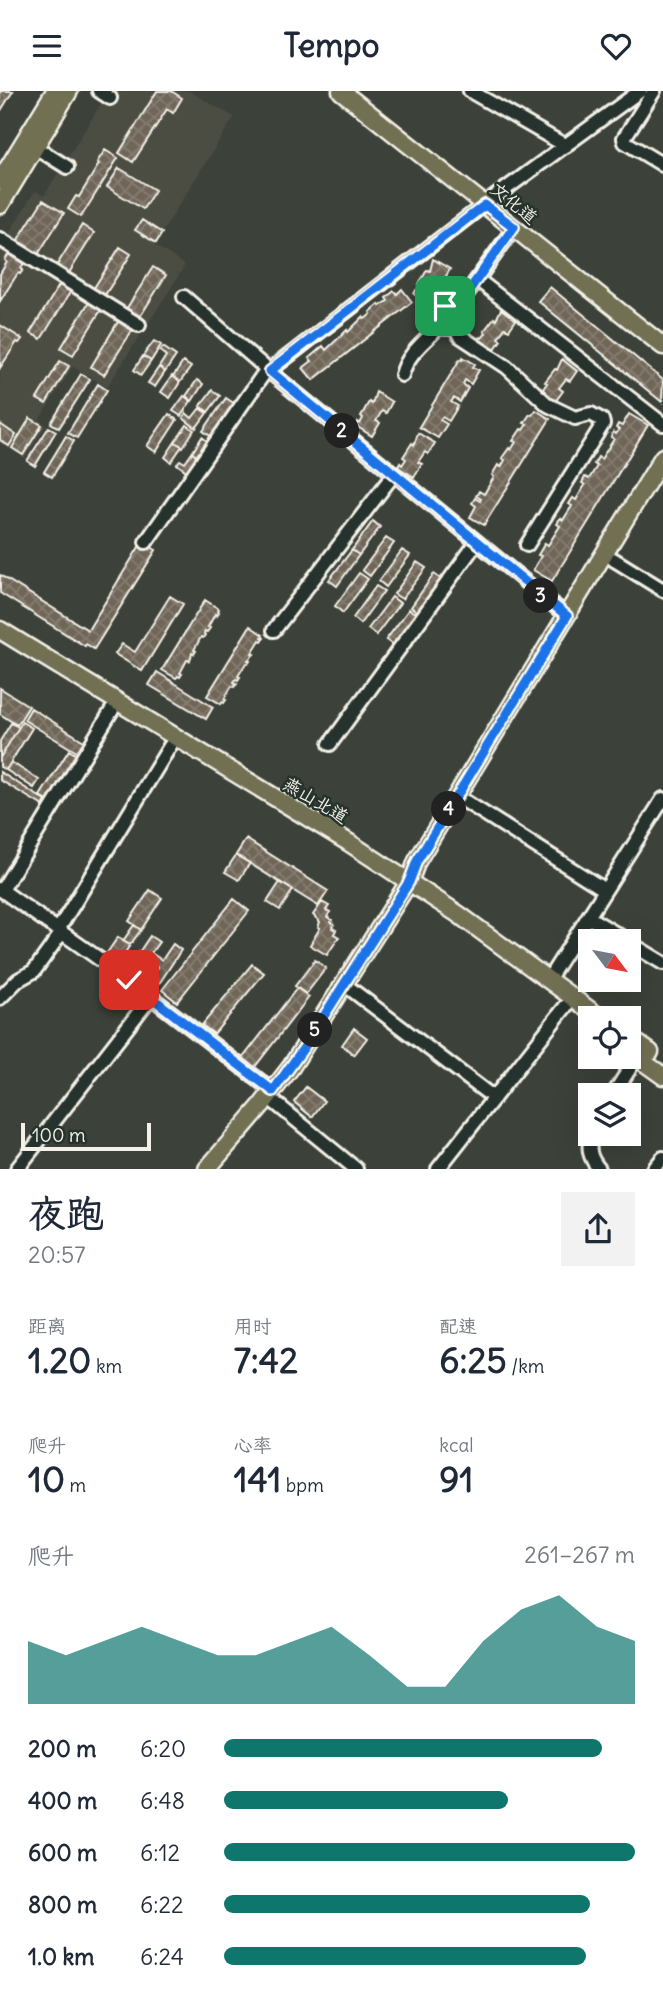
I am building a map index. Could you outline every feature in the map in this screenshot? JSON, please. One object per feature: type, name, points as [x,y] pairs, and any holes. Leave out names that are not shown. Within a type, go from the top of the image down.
[{"type":"main road","points":[[0,181],[55,91]]},
{"type":"main road","points":[[0,205],[69,91]]},
{"type":"main road","name":"文化道","points":[[341,91],[663,346]]},
{"type":"main road","points":[[207,1168],[271,1094],[305,1046],[406,886],[417,861],[663,457]]},
{"type":"main road","points":[[406,886],[426,867],[663,477]]},
{"type":"main road","name":"燕山北道","points":[[0,630],[348,842],[578,1014]]},
{"type":"main road","name":"燕山北道","points":[[0,642],[406,886],[458,914],[584,1006]]},
{"type":"main road","points":[[641,1046],[663,1062]]},
{"type":"main road","points":[[641,1060],[663,1076]]},
{"type":"street","points":[[470,91],[566,145]]},
{"type":"street","points":[[654,91],[624,138],[625,142],[663,165]]},
{"type":"street","points":[[146,543],[268,370],[632,93]]},
{"type":"street","points":[[35,147],[67,167]]},
{"type":"street","points":[[455,310],[514,227]]},
{"type":"street","points":[[0,239],[139,325]]},
{"type":"street","points":[[478,280],[663,424]]},
{"type":"street","points":[[184,297],[268,370],[567,616]]},
{"type":"street","points":[[455,310],[445,306],[439,309],[436,320],[507,367],[548,405],[575,418],[591,414],[603,424],[527,545]]},
{"type":"street","points":[[402,375],[410,356],[457,319],[455,310]]},
{"type":"street","points":[[274,630],[394,474]]},
{"type":"street","points":[[330,744],[477,543]]},
{"type":"street","points":[[613,559],[663,590]]},
{"type":"street","points":[[112,710],[1,889],[151,997],[271,1094],[356,1168]]},
{"type":"street","points":[[0,998],[18,980],[34,971],[170,745]]},
{"type":"street","points":[[548,980],[663,799]]},
{"type":"street","points":[[466,802],[605,890]]},
{"type":"street","points":[[588,917],[607,929]]},
{"type":"street","points":[[641,950],[663,963]]},
{"type":"street","points":[[344,984],[494,1098]]},
{"type":"street","points":[[17,1168],[151,997]]},
{"type":"street","points":[[438,1168],[566,1006]]},
{"type":"street","points":[[589,1146],[591,1159],[599,1168]]},
{"type":"street","points":[[654,1168],[663,1158]]},
{"type":"shaded area","points":[[109,91],[189,91],[234,117],[154,245],[185,265],[107,387],[73,366],[39,420],[46,425],[25,458],[0,443],[0,248],[35,191],[44,196]]},
{"type":"building","points":[[0,91],[13,91],[0,112]]},
{"type":"building","points":[[157,91],[171,91],[182,98],[173,113],[167,109],[133,162],[119,153]]},
{"type":"building","points":[[105,150],[118,158],[81,217],[68,209],[76,196],[79,197]]},
{"type":"building","points":[[119,168],[155,190],[143,209],[107,187]]},
{"type":"building","points":[[43,200],[64,213],[37,256],[16,243]]},
{"type":"building","points":[[142,220],[162,233],[156,243],[135,230]]},
{"type":"building","points":[[82,225],[94,233],[67,276],[55,268]]},
{"type":"building","points":[[120,247],[131,254],[103,298],[92,291]]},
{"type":"building","points":[[10,252],[25,262],[21,268],[23,270],[18,273],[0,301],[0,274]]},
{"type":"building","points":[[433,259],[450,269],[444,280],[440,278],[434,288],[438,291],[430,303],[414,294],[427,270],[430,271]]},
{"type":"building","points":[[153,267],[166,275],[138,320],[125,311]]},
{"type":"building","points":[[60,284],[71,291],[41,339],[30,333]]},
{"type":"building","points":[[550,287],[663,380],[662,402],[538,301]]},
{"type":"building","points":[[402,289],[412,302],[313,380],[303,368],[312,361],[309,358],[323,346],[326,350],[363,317],[365,319],[371,314],[379,304],[380,306],[388,301],[386,298],[394,291],[397,294]]},
{"type":"building","points":[[89,302],[101,310],[73,355],[61,348]]},
{"type":"building","points":[[501,309],[516,320],[509,330],[505,328],[493,352],[477,340],[486,333],[484,331],[494,318],[496,320]]},
{"type":"building","points":[[119,320],[133,329],[104,375],[91,367]]},
{"type":"building","points":[[0,325],[22,339],[17,342],[0,368]]},
{"type":"building","points":[[154,341],[161,345],[151,361],[143,356]]},
{"type":"building","points":[[163,347],[176,356],[165,372],[159,367],[166,356],[160,351]]},
{"type":"building","points":[[143,356],[151,361],[141,375],[134,370]]},
{"type":"building","points":[[463,357],[475,364],[473,367],[479,370],[471,384],[465,380],[463,384],[468,388],[460,402],[454,398],[451,402],[458,406],[449,421],[442,417],[440,420],[447,424],[438,438],[419,427]]},
{"type":"building","points":[[562,359],[577,371],[570,381],[566,379],[559,388],[563,391],[554,403],[538,391],[541,387],[543,389]]},
{"type":"building","points":[[60,361],[69,366],[46,404],[37,399]]},
{"type":"building","points":[[183,362],[191,367],[180,382],[173,377]]},
{"type":"building","points":[[159,367],[165,372],[155,387],[148,383]]},
{"type":"building","points":[[81,374],[90,379],[59,428],[51,423]]},
{"type":"building","points":[[172,376],[180,382],[170,398],[161,392]]},
{"type":"building","points":[[197,380],[203,384],[192,401],[186,396]]},
{"type":"building","points":[[98,384],[107,390],[77,438],[68,433]]},
{"type":"building","points":[[212,390],[220,396],[208,412],[200,406]]},
{"type":"building","points":[[376,392],[392,402],[386,413],[382,411],[376,421],[380,423],[372,436],[356,426],[358,422],[360,424],[363,418],[361,416],[369,402],[372,404]]},
{"type":"building","points":[[184,396],[191,401],[181,416],[173,411]]},
{"type":"building","points":[[226,398],[238,406],[215,439],[203,431]]},
{"type":"building","points":[[200,408],[207,413],[196,428],[183,418],[186,413],[192,418]]},
{"type":"building","points":[[536,410],[550,419],[484,525],[470,517],[476,506],[472,503],[475,498],[480,501],[476,496],[479,491],[484,494],[498,465],[501,467],[505,460],[502,458],[509,448],[511,450],[516,442],[513,441],[527,424],[524,423]]},
{"type":"building","points":[[169,414],[177,420],[156,452],[147,446]]},
{"type":"building","points":[[629,414],[648,425],[552,581],[533,570],[541,556],[538,555],[560,526],[557,524],[572,506],[569,504],[573,498],[576,500],[585,485],[582,483],[585,477],[589,479],[597,466],[594,464],[598,457],[601,459],[614,439],[611,437],[613,432],[616,434],[619,430],[616,428],[618,424],[622,426]]},
{"type":"building","points":[[30,418],[42,425],[23,455],[12,448]]},
{"type":"building","points":[[0,424],[16,435],[9,446],[0,440]]},
{"type":"building","points":[[187,425],[194,430],[183,447],[175,442]]},
{"type":"building","points":[[49,427],[56,431],[35,466],[27,461]]},
{"type":"building","points":[[418,433],[435,443],[428,454],[425,452],[418,462],[422,464],[414,477],[398,467],[406,459],[403,457],[412,443],[414,445]]},
{"type":"building","points":[[66,436],[74,441],[52,477],[44,472]]},
{"type":"building","points":[[202,437],[210,443],[200,458],[192,453]]},
{"type":"building","points":[[175,442],[182,446],[171,462],[165,457]]},
{"type":"building","points":[[192,453],[199,458],[189,473],[177,464],[180,460],[185,463]]},
{"type":"building","points":[[373,521],[380,527],[359,555],[352,550]]},
{"type":"building","points":[[386,538],[394,543],[370,576],[362,570]]},
{"type":"building","points":[[142,542],[156,550],[94,649],[0,593],[0,575],[88,630]]},
{"type":"building","points":[[352,550],[359,555],[337,586],[329,580]]},
{"type":"building","points":[[402,550],[410,555],[386,587],[379,581]]},
{"type":"building","points":[[417,562],[426,568],[402,599],[394,594]]},
{"type":"building","points":[[359,573],[368,579],[343,613],[335,606]]},
{"type":"building","points":[[434,574],[442,580],[418,612],[411,607]]},
{"type":"building","points":[[376,586],[384,591],[360,624],[353,618]]},
{"type":"building","points":[[170,596],[183,604],[142,671],[115,654],[122,644],[135,652]]},
{"type":"building","points":[[392,597],[400,603],[376,635],[368,629]]},
{"type":"building","points":[[205,600],[219,609],[219,612],[217,616],[215,614],[203,638],[201,637],[190,661],[187,660],[180,673],[182,674],[176,678],[162,670]]},
{"type":"building","points":[[409,609],[416,614],[393,645],[386,640]]},
{"type":"building","points":[[250,626],[264,638],[260,640],[238,680],[234,682],[237,684],[232,686],[224,699],[226,700],[221,704],[207,696]]},
{"type":"building","points":[[157,672],[213,707],[206,719],[149,685]]},
{"type":"building","points":[[0,688],[29,706],[17,725],[0,714]]},
{"type":"building","points":[[31,708],[87,743],[80,754],[24,720]]},
{"type":"building","points":[[22,722],[32,728],[6,770],[0,767],[0,758]]},
{"type":"building","points":[[11,723],[19,727],[0,758],[0,741]]},
{"type":"building","points":[[69,750],[78,756],[49,802],[40,796]]},
{"type":"building","points":[[11,762],[39,780],[34,788],[6,770]]},
{"type":"building","points":[[0,772],[46,801],[43,806],[0,780]]},
{"type":"building","points":[[246,839],[328,891],[318,906],[236,855]]},
{"type":"building","points":[[236,855],[250,863],[239,880],[225,872]]},
{"type":"building","points":[[280,882],[293,890],[280,910],[267,902]]},
{"type":"building","points":[[150,890],[162,898],[141,930],[129,921]]},
{"type":"building","points":[[234,899],[249,911],[177,1002],[162,990]]},
{"type":"building","points":[[322,902],[329,906],[326,910],[330,912],[327,917],[334,924],[334,934],[339,937],[327,955],[310,945],[320,928],[320,922],[313,915]]},
{"type":"building","points":[[134,925],[141,930],[130,945],[123,941]]},
{"type":"building","points":[[150,936],[159,942],[151,953],[162,960],[173,944],[181,950],[157,987],[148,981],[158,967],[147,959],[138,973],[129,967]]},
{"type":"building","points":[[118,937],[130,945],[119,962],[107,953]]},
{"type":"building","points":[[315,960],[326,968],[306,994],[295,986]]},
{"type":"building","points":[[252,964],[264,973],[214,1034],[202,1025]]},
{"type":"building","points":[[297,988],[309,997],[254,1068],[242,1059]]},
{"type":"building","points":[[354,1028],[367,1038],[354,1055],[342,1045]]},
{"type":"building","points":[[306,1087],[324,1101],[312,1117],[294,1102]]},
{"type":"route","points":[[129,980],[273,1091],[305,1046],[409,882],[417,861],[567,616],[270,371],[485,205],[514,227],[455,310],[445,306]]}]
